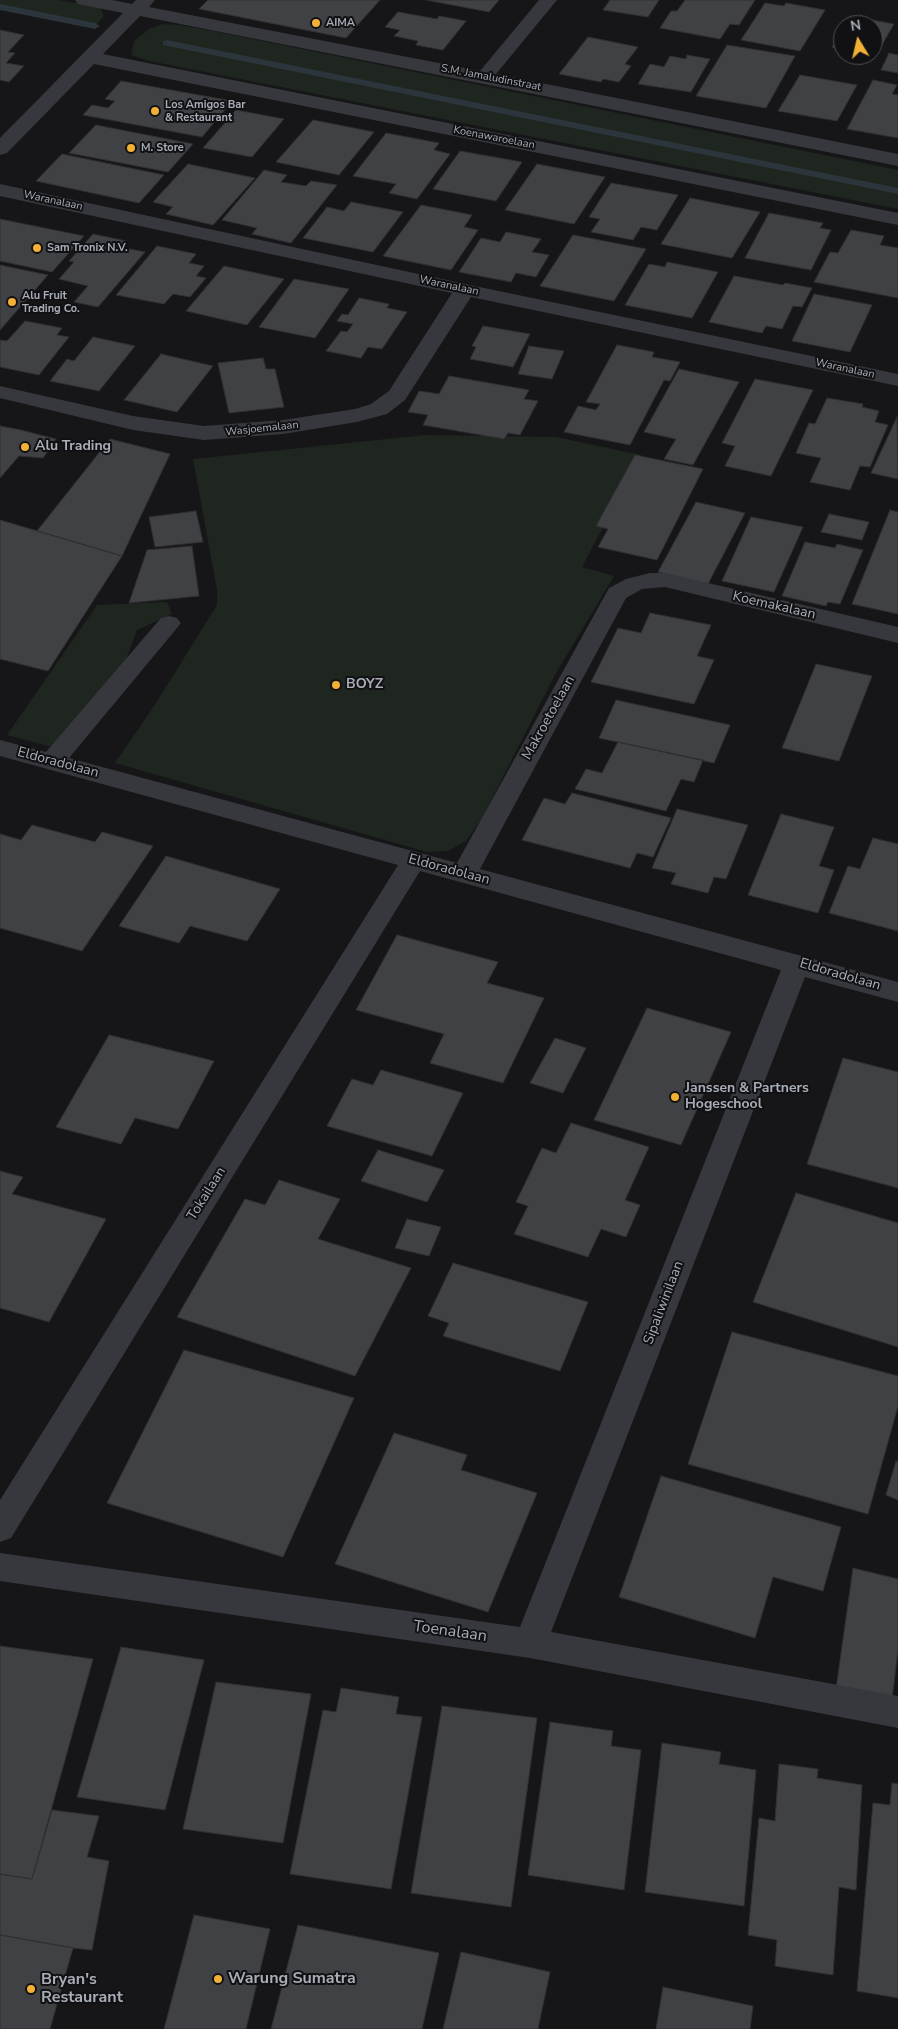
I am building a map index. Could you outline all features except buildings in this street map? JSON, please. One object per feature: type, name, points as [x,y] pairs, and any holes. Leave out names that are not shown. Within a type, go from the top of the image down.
[{"type":"street","name":"S.M. Jamaludinstraat","points":[[84,0],[141,5],[898,160]]},
{"type":"street","points":[[484,76],[548,0]]},
{"type":"street","points":[[0,149],[141,5]]},
{"type":"street","name":"Koenawaroelaan","points":[[89,57],[898,220]]},
{"type":"street","name":"Waranalaan","points":[[0,190],[465,290],[898,380]]},
{"type":"street","name":"Wasjoemalaan","points":[[0,392],[133,423],[204,434],[283,427],[357,415],[380,409],[397,395],[465,290]]},
{"type":"street","name":"Koemakalaan","points":[[650,580],[665,580],[898,635]]},
{"type":"street","name":"Makroetoelaan","points":[[464,874],[617,594],[634,584],[650,580]]},
{"type":"street","points":[[52,762],[169,623]]},
{"type":"street","name":"Eldoradolaan","points":[[0,748],[797,963],[898,992]]},
{"type":"street","name":"Tokailaan","points":[[0,1528],[414,860]]},
{"type":"street","name":"Sipaliwinilaan","points":[[530,1643],[797,963]]},
{"type":"street","name":"Toenalaan","points":[[0,1566],[530,1643],[898,1712]]},
{"type":"shaded area","points":[[0,0],[59,0],[100,7],[104,16],[95,26],[0,7]]},
{"type":"shaded area","points":[[162,24],[180,25],[223,33],[898,170],[898,209],[149,61],[131,55],[134,41],[149,29]]},
{"type":"shaded area","points":[[426,435],[556,437],[641,455],[582,567],[614,576],[555,675],[482,818],[466,841],[448,851],[427,852],[115,763],[156,703],[217,605],[217,590],[193,459]]},
{"type":"shaded area","points":[[167,602],[172,614],[137,630],[117,684],[60,749],[7,735],[97,605]]},
{"type":"waterway","points":[[0,7],[95,26]]},
{"type":"waterway","points":[[167,43],[898,191]]},
{"type":"place","name":"AIMA","points":[[316,23]]},
{"type":"place","name":"Los Amigos Bar & Restaurant","points":[[155,111]]},
{"type":"place","name":"M. Store","points":[[131,148]]},
{"type":"place","name":"Sam Tronix N.V.","points":[[37,248]]},
{"type":"place","name":"Alu Fruit Trading Co.","points":[[12,302]]},
{"type":"place","name":"Alu Trading","points":[[25,447]]},
{"type":"place","name":"BOYZ","points":[[336,685]]},
{"type":"place","name":"Janssen & Partners Hogeschool","points":[[675,1097]]},
{"type":"place","name":"Warung Sumatra","points":[[218,1979]]},
{"type":"place","name":"Bryan's Restaurant","points":[[31,1989]]}]
